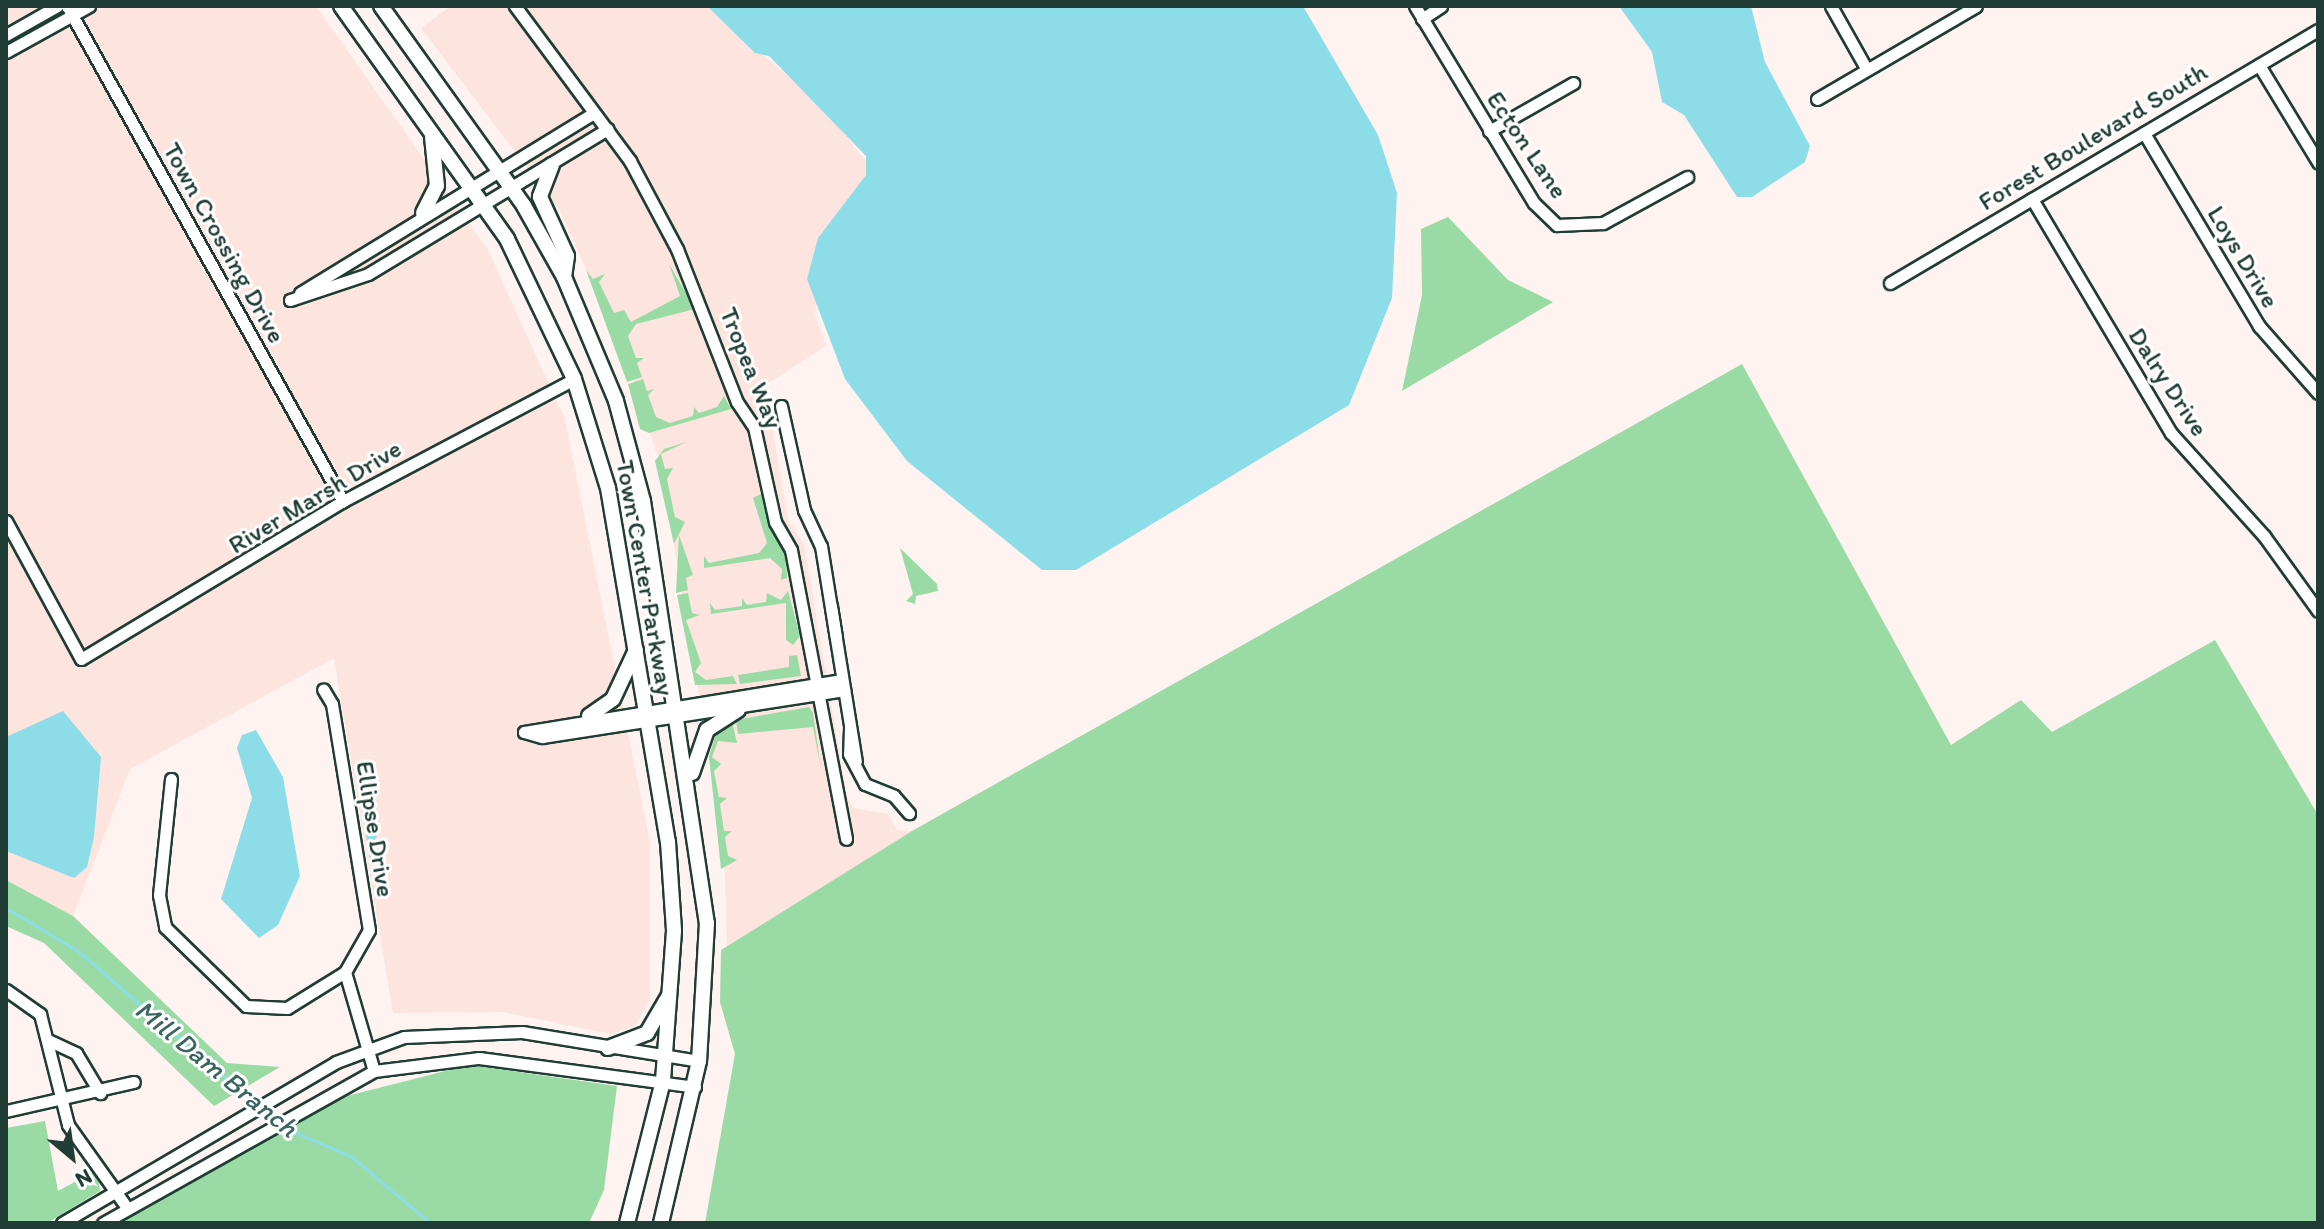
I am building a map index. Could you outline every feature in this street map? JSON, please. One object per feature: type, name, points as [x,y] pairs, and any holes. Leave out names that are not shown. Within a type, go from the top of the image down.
[{"type":"main road","name":"Town Center Parkway","points":[[341,6],[486,206],[574,379],[608,488],[668,842],[674,982],[663,1081],[627,1223]]},
{"type":"main road","name":"Town Center Parkway","points":[[381,6],[511,188],[564,277],[616,401],[643,501],[690,781],[707,923],[699,1061],[661,1223]]},
{"type":"main road","points":[[423,213],[439,169],[430,129]]},
{"type":"main road","points":[[552,165],[540,197],[567,256],[564,277]]},
{"type":"main road","points":[[589,716],[613,699],[636,650]]},
{"type":"main road","points":[[690,781],[707,730],[738,710]]},
{"type":"main road","points":[[608,1048],[647,1033],[674,982]]},
{"type":"street","points":[[6,35],[57,6]]},
{"type":"street","points":[[6,52],[70,10],[89,6]]},
{"type":"street","name":"Tropea Way","points":[[515,6],[592,114],[607,129],[678,250],[737,402],[754,427],[775,522],[791,550],[816,697],[846,839]]},
{"type":"street","name":"Ecton Lane","points":[[1415,6],[1534,203],[1557,225],[1603,223],[1687,177]]},
{"type":"street","points":[[1422,19],[1441,6]]},
{"type":"street","points":[[1831,6],[1866,68]]},
{"type":"street","points":[[1817,99],[1976,6]]},
{"type":"street","name":"Town Crossing Drive","points":[[70,10],[343,501]]},
{"type":"street","name":"Forest Boulevard South","points":[[1890,283],[2318,30]]},
{"type":"street","points":[[2259,65],[2318,162]]},
{"type":"street","points":[[1489,131],[1573,83]]},
{"type":"street","points":[[592,114],[423,213],[290,300],[368,274],[486,206],[607,129]]},
{"type":"street","name":"Loys Drive","points":[[2144,133],[2259,326],[2318,393]]},
{"type":"street","name":"Dalry Drive","points":[[2032,199],[2171,433],[2264,536],[2318,611]]},
{"type":"street","name":"River Marsh Drive","points":[[6,521],[81,659],[343,501],[574,379]]},
{"type":"street","points":[[781,406],[830,606],[856,761],[869,790],[894,796],[909,813]]},
{"type":"street","points":[[646,715],[589,716],[524,732],[542,737],[813,681],[843,685]]},
{"type":"street","points":[[678,710],[738,710],[816,697],[843,685]]},
{"type":"street","name":"Ellipse Drive","points":[[171,779],[159,895],[165,927],[224,989],[265,1012],[287,1008],[345,972],[365,947],[369,930],[332,704],[323,689]]},
{"type":"street","points":[[345,972],[374,1071]]},
{"type":"street","points":[[6,990],[40,1014],[50,1041],[68,1125],[128,1209]]},
{"type":"street","points":[[62,1223],[281,1093],[367,1048],[461,1030],[522,1032],[699,1061]]},
{"type":"street","points":[[50,1041],[76,1053],[100,1093]]},
{"type":"street","points":[[103,1223],[301,1106],[374,1071],[471,1058],[695,1087]]},
{"type":"street","points":[[6,1111],[100,1093],[134,1082]]},
{"type":"shaded area","points":[[6,6],[316,6],[488,250],[565,419],[650,843],[650,999],[635,1026],[611,1034],[503,1012],[393,1013],[334,658],[130,769],[73,916],[6,880]]},
{"type":"shaded area","points":[[451,6],[707,6],[820,104],[869,165],[814,313],[826,346],[765,385],[788,520],[804,544],[847,797],[853,808],[888,814],[897,830],[912,831],[727,946],[724,846],[661,467],[625,353],[559,210],[421,28]]},
{"type":"green space","points":[[1448,217],[1508,280],[1553,302],[1402,391],[1422,295],[1421,229]]},
{"type":"green space","points":[[669,264],[695,309],[636,324],[628,336],[636,358],[644,358],[637,363],[642,377],[627,382],[586,270],[593,279],[605,274],[599,282],[614,313],[624,310],[631,322],[680,296]]},
{"type":"green space","points":[[1742,364],[1951,745],[2021,700],[2052,732],[2215,640],[2318,815],[2318,1223],[705,1223],[735,1054],[720,1002],[721,950],[912,831]]},
{"type":"green space","points":[[643,379],[647,391],[654,389],[648,395],[656,417],[670,423],[693,416],[694,407],[699,413],[717,407],[724,396],[731,409],[649,433],[640,429],[628,384]]},
{"type":"green space","points":[[686,442],[661,454],[665,469],[673,468],[667,479],[675,517],[685,522],[674,544],[655,461],[664,449]]},
{"type":"green space","points":[[761,494],[786,551],[787,578],[781,580],[782,569],[770,558],[704,568],[704,556],[709,563],[759,553],[767,543],[753,498]]},
{"type":"green space","points":[[679,535],[693,575],[686,578],[688,590],[676,593]]},
{"type":"green space","points":[[900,548],[937,584],[938,591],[916,596],[915,604],[906,601],[913,594]]},
{"type":"green space","points":[[788,591],[800,636],[793,645],[786,640],[786,603],[711,614],[710,603],[715,610],[742,606],[742,598],[747,605],[766,602],[767,593],[781,600]]},
{"type":"green space","points":[[688,593],[692,613],[700,615],[686,620],[701,663],[695,672],[706,680],[733,676],[737,684],[695,685],[677,595]]},
{"type":"green space","points":[[797,655],[801,676],[740,684],[738,675],[789,667],[789,656]]},
{"type":"green space","points":[[809,707],[813,713],[821,769],[813,727],[738,734],[736,720]]},
{"type":"green space","points":[[732,722],[737,743],[718,741],[712,757],[721,764],[714,771],[719,797],[727,798],[720,804],[724,831],[732,831],[725,837],[728,856],[737,860],[721,869],[709,757],[716,734]]},
{"type":"green space","points":[[6,880],[73,916],[227,1063],[280,1067],[214,1106],[44,943],[6,926]]},
{"type":"green space","points":[[469,1065],[617,1086],[604,1190],[589,1223],[118,1223],[331,1100]]},
{"type":"green space","points":[[45,1121],[58,1191],[97,1170],[100,1191],[47,1223],[6,1223],[6,1128]]},
{"type":"water","points":[[707,6],[1303,6],[1378,135],[1397,193],[1392,298],[1349,405],[1076,570],[1042,570],[907,461],[845,379],[807,279],[818,238],[866,175],[866,156],[769,56],[755,53]]},
{"type":"water","points":[[1619,6],[1751,6],[1765,62],[1810,146],[1805,162],[1752,197],[1737,197],[1684,115],[1662,102],[1652,52]]},
{"type":"water","points":[[63,711],[101,757],[94,837],[87,867],[74,878],[6,851],[6,737]]},
{"type":"water","points":[[256,730],[283,777],[300,876],[278,925],[259,938],[221,899],[252,798],[237,748],[242,735]]},
{"type":"water","points":[[362,779],[377,835],[370,861],[358,780]]},
{"type":"waterway","name":"Mill Dam Branch","points":[[6,908],[78,951],[275,1121]]},
{"type":"waterway","name":"Mill Dam Branch","points":[[281,1126],[352,1157],[430,1223]]}]
